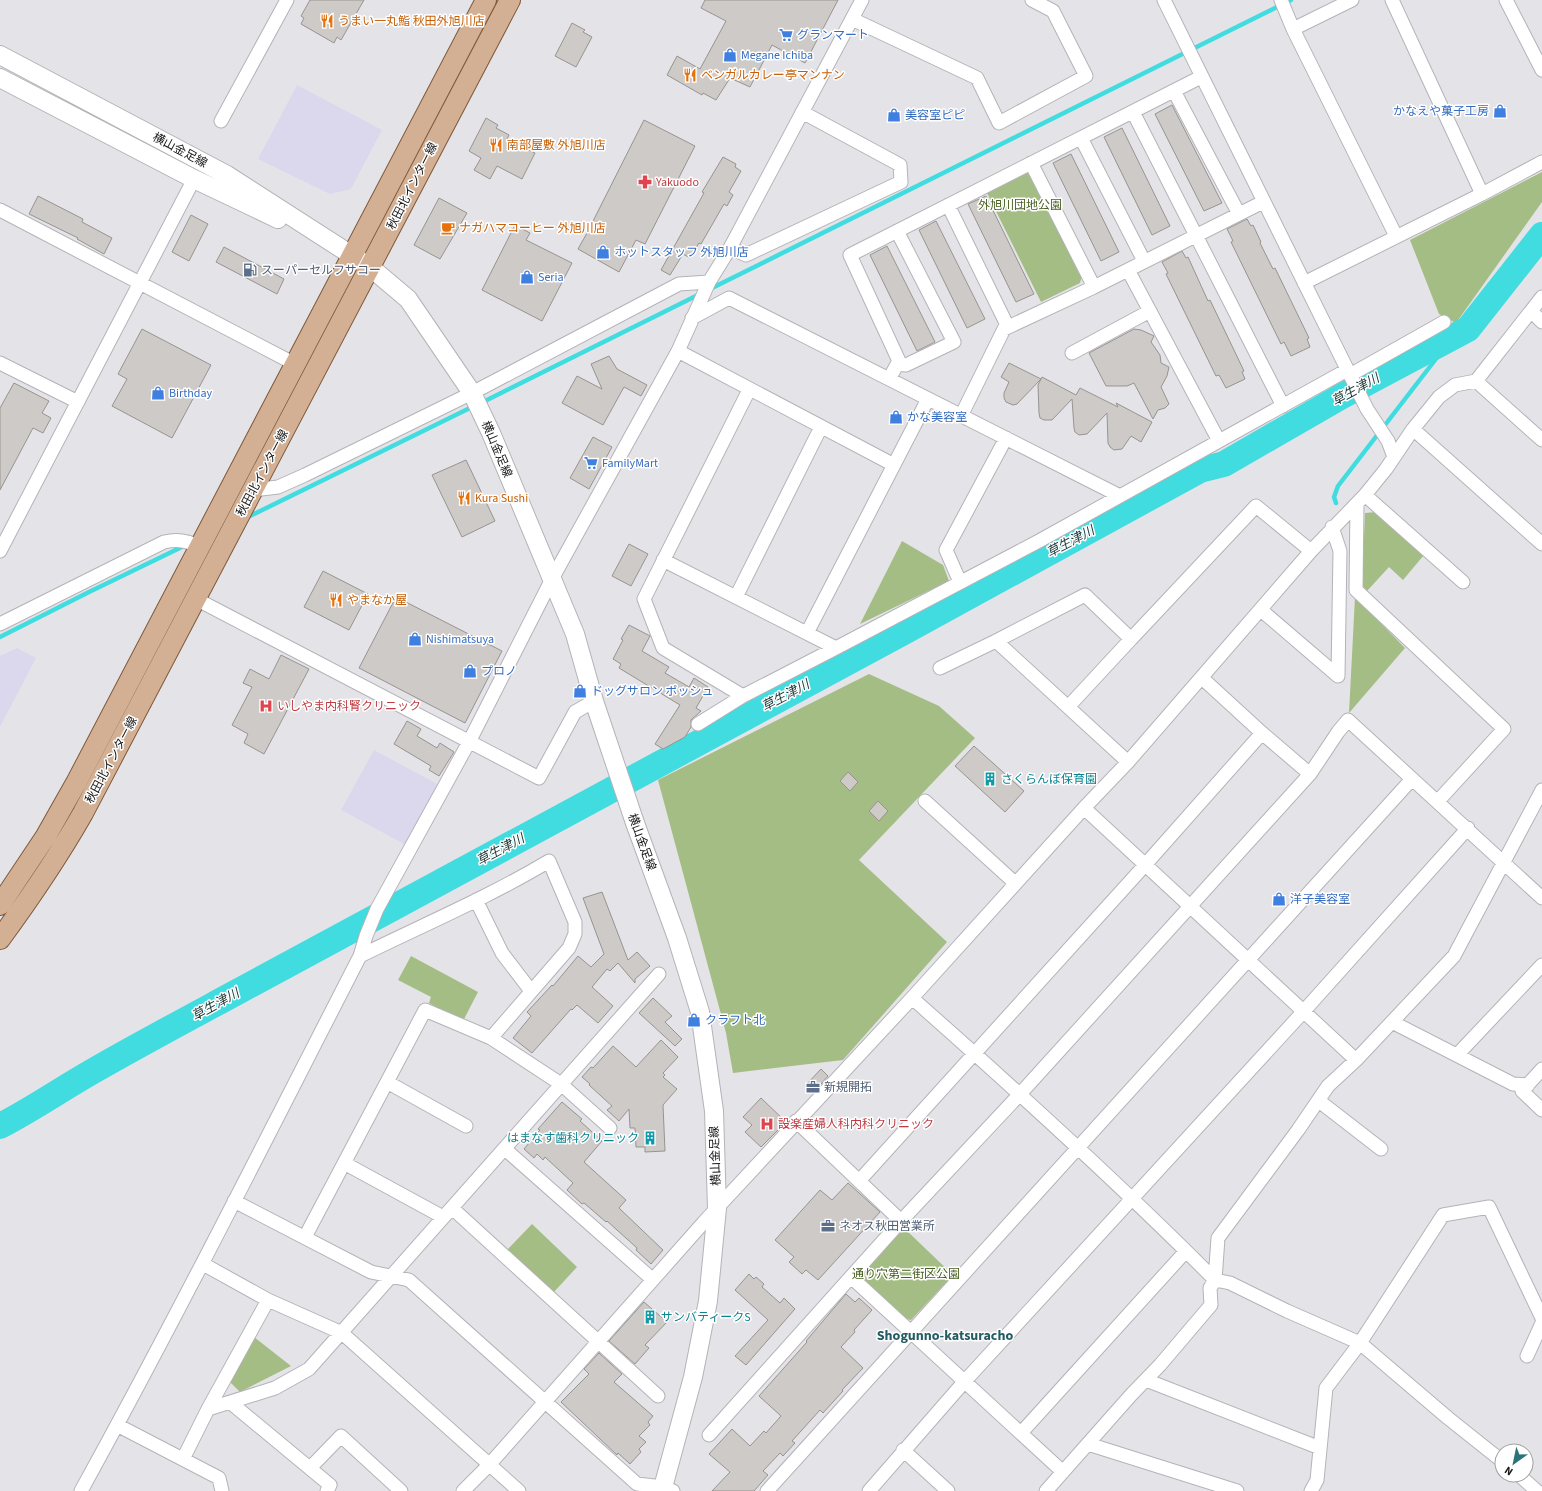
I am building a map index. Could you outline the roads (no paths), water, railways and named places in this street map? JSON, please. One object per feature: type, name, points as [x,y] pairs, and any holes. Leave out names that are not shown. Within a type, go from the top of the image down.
[{"type":"main road","name":"秋田北インター線","points":[[0,905],[46,836],[76,784],[196,544],[210,526],[486,0]]},
{"type":"main road","name":"秋田北インター線","points":[[0,939],[33,894],[61,851],[112,760],[510,0]]},
{"type":"street","points":[[221,121],[287,0]]},
{"type":"street","points":[[80,1491],[117,1425],[202,1264],[360,956],[366,936],[378,909],[469,742],[552,580],[678,351],[708,282],[730,248],[862,0]]},
{"type":"street","points":[[852,19],[977,78],[999,124],[1086,76],[1053,11],[1032,0]]},
{"type":"street","points":[[1164,0],[1367,409],[1385,436],[1394,457]]},
{"type":"street","points":[[1281,0],[1293,28],[1396,236]]},
{"type":"street","points":[[1293,28],[1352,0]]},
{"type":"street","points":[[1392,0],[1482,194]]},
{"type":"street","points":[[1506,0],[1542,70]]},
{"type":"street","name":"横山金足線","points":[[0,55],[227,174],[370,267],[408,299],[445,352],[472,394],[482,413],[575,634],[594,701],[635,823],[677,938],[700,1012],[714,1111],[717,1208],[708,1301],[693,1377],[666,1490]]},
{"type":"street","points":[[889,380],[899,362],[850,256],[1201,77]]},
{"type":"street","name":"横山金足線","points":[[0,78],[194,179],[353,255]]},
{"type":"street","points":[[1174,91],[1239,214]]},
{"type":"street","points":[[730,248],[746,255],[901,182],[900,164],[802,112]]},
{"type":"street","points":[[1133,112],[1283,406]]},
{"type":"street","points":[[1081,138],[1144,261]]},
{"type":"street","points":[[1304,283],[1482,194],[1542,162]]},
{"type":"street","points":[[1031,163],[1094,287]]},
{"type":"street","points":[[0,551],[194,179]]},
{"type":"street","points":[[961,416],[1004,329],[1094,287],[1263,202]]},
{"type":"street","points":[[948,205],[1008,327]]},
{"type":"street","points":[[0,210],[295,364]]},
{"type":"street","points":[[897,231],[954,342],[906,365],[897,364]]},
{"type":"street","points":[[1128,270],[1219,441]]},
{"type":"street","points":[[253,490],[278,487],[472,394],[679,284],[708,282]]},
{"type":"street","points":[[463,1491],[489,1465],[652,1279],[796,1121],[912,998],[1015,883],[1128,762],[1332,527],[1361,500],[1439,397],[1454,385],[1476,381],[1542,297]]},
{"type":"street","points":[[692,318],[729,298],[1120,496]]},
{"type":"street","points":[[1531,311],[1542,322]]},
{"type":"street","points":[[1072,353],[1150,312]]},
{"type":"street","points":[[698,724],[743,696],[960,582],[1283,406],[1350,374],[1444,322]]},
{"type":"street","points":[[678,351],[894,465]]},
{"type":"street","points":[[0,363],[78,402]]},
{"type":"street","points":[[1476,381],[1542,440]]},
{"type":"street","points":[[743,696],[663,648],[644,599],[750,390]]},
{"type":"street","points":[[807,633],[928,399]]},
{"type":"street","points":[[736,597],[821,427]]},
{"type":"street","points":[[1413,430],[1542,544]]},
{"type":"street","points":[[960,582],[946,550],[1006,438]]},
{"type":"street","points":[[1361,500],[1463,582]]},
{"type":"street","points":[[1361,500],[1356,590],[1504,729],[1438,802]]},
{"type":"street","points":[[1068,707],[1256,506],[1311,551]]},
{"type":"street","points":[[1261,610],[1338,676],[1340,551],[1332,527]]},
{"type":"street","points":[[0,624],[164,542],[176,540],[196,544]]},
{"type":"street","points":[[663,560],[836,648]]},
{"type":"street","points":[[940,668],[1086,595],[1131,639]]},
{"type":"street","points":[[196,599],[539,778],[575,712],[594,701]]},
{"type":"street","points":[[996,641],[1128,762]]},
{"type":"street","points":[[1202,678],[1262,733],[1310,774]]},
{"type":"street","points":[[709,1435],[901,1221],[1020,1094],[1310,774],[1338,732],[1348,720],[1468,828],[1542,898]]},
{"type":"street","points":[[859,1181],[1145,865],[1262,733]]},
{"type":"street","points":[[767,1491],[1412,779]]},
{"type":"street","points":[[1046,1491],[1160,1365],[1211,1305],[1210,1288],[1215,1280],[1218,1238],[1298,1130],[1328,1086],[1356,1060],[1454,956],[1542,790]]},
{"type":"street","points":[[925,801],[1015,883]]},
{"type":"street","points":[[1084,808],[1356,1060]]},
{"type":"street","points":[[868,1491],[964,1382],[1303,1012],[1468,828]]},
{"type":"street","points":[[360,956],[476,900],[525,875],[549,860],[575,922],[575,934],[569,948],[491,1038]]},
{"type":"street","points":[[476,900],[502,953],[531,991]]},
{"type":"street","points":[[1457,1055],[1542,965]]},
{"type":"street","points":[[208,1409],[275,1388],[309,1369],[659,974]]},
{"type":"street","points":[[912,998],[975,1053],[1132,1198],[1215,1280],[1230,1283],[1287,1311],[1360,1343],[1448,1418],[1494,1455]]},
{"type":"street","points":[[305,1237],[425,1010],[491,1038],[561,1084],[610,1128]]},
{"type":"street","points":[[1392,1022],[1513,1084],[1528,1085]]},
{"type":"street","points":[[1542,1069],[1522,1091],[1542,1110]]},
{"type":"street","points":[[387,1082],[466,1126]]},
{"type":"street","points":[[1318,1100],[1381,1149]]},
{"type":"street","points":[[796,1121],[901,1221]]},
{"type":"street","points":[[505,1149],[652,1279]]},
{"type":"street","points":[[344,1163],[447,1212],[598,1342],[658,1396]]},
{"type":"street","points":[[234,1201],[371,1272],[409,1280],[637,1484],[666,1490]]},
{"type":"street","points":[[1311,1491],[1317,1480],[1326,1388],[1360,1343],[1443,1215],[1489,1207],[1542,1318]]},
{"type":"street","points":[[1021,1433],[1186,1251]]},
{"type":"street","points":[[202,1264],[268,1300],[342,1333],[519,1491]]},
{"type":"street","points":[[851,1277],[910,1333],[1063,1472]]},
{"type":"street","points":[[183,1459],[208,1409],[268,1300]]},
{"type":"street","points":[[1527,1356],[1542,1323]]},
{"type":"street","points":[[1146,1380],[1320,1448]]},
{"type":"street","points":[[231,1403],[310,1468],[331,1489]]},
{"type":"street","points":[[117,1425],[219,1478],[222,1491]]},
{"type":"street","points":[[310,1468],[341,1436],[401,1491]]},
{"type":"street","points":[[1088,1444],[1237,1491]]},
{"type":"street","points":[[903,1450],[948,1491]]},
{"type":"street","points":[[1528,1483],[1537,1491]]},
{"type":"waterway","points":[[708,290],[1291,0]]},
{"type":"waterway","name":"草生津川","points":[[0,1126],[95,1070],[167,1030],[1200,470],[1224,464],[1342,396],[1468,329],[1542,235]]},
{"type":"waterway","points":[[481,403],[700,294]]},
{"type":"waterway","points":[[1336,503],[1334,497],[1338,486],[1452,338]]},
{"type":"waterway","points":[[244,519],[474,406]]},
{"type":"waterway","points":[[0,637],[186,545]]},
{"type":"place","name":"うまい一丸鮨 秋田外旭川店","points":[[327,21]]},
{"type":"place","name":"グランマート","points":[[786,35]]},
{"type":"place","name":"Megane Ichiba","points":[[730,55]]},
{"type":"place","name":"ベンガルカレー亭マンナン","points":[[690,75]]},
{"type":"place","name":"かなえや菓子工房","points":[[1500,111]]},
{"type":"place","name":"美容室ピピ","points":[[894,115]]},
{"type":"place","name":"南部屋敷 外旭川店","points":[[496,145]]},
{"type":"place","name":"Yakuodo","points":[[645,182]]},
{"type":"place","name":"ナガハマコーヒー 外旭川店","points":[[448,228]]},
{"type":"place","name":"ホットスタッフ 外旭川店","points":[[603,252]]},
{"type":"place","name":"スーパーセルフサコー","points":[[250,270]]},
{"type":"place","name":"Seria","points":[[527,277]]},
{"type":"place","name":"Birthday","points":[[158,393]]},
{"type":"place","name":"かな美容室","points":[[896,417]]},
{"type":"place","name":"FamilyMart","points":[[591,463]]},
{"type":"place","name":"Kura Sushi","points":[[464,498]]},
{"type":"place","name":"やまなか屋","points":[[336,600]]},
{"type":"place","name":"Nishimatsuya","points":[[415,639]]},
{"type":"place","name":"プロノ","points":[[470,671]]},
{"type":"place","name":"ドッグサロン ポッシュ","points":[[580,691]]},
{"type":"place","name":"いしやま内科腎クリニック","points":[[266,706]]},
{"type":"place","name":"さくらんぼ保育園","points":[[990,779]]},
{"type":"place","name":"洋子美容室","points":[[1279,899]]},
{"type":"place","name":"クラフト北","points":[[694,1020]]},
{"type":"place","name":"新規開拓","points":[[813,1087]]},
{"type":"place","name":"設楽産婦人科内科クリニック","points":[[767,1124]]},
{"type":"place","name":"はまなす歯科クリニック","points":[[650,1138]]},
{"type":"place","name":"ネオス秋田営業所","points":[[828,1226]]},
{"type":"place","name":"サンバティークS","points":[[650,1317]]},
{"type":"district","name":"Shogunno-katsuracho","points":[[945,1335]]},
{"type":"park label","name":"外旭川団地公園","points":[[1020,205]]},
{"type":"park label","name":"通り穴第二街区公園","points":[[906,1274]]}]
